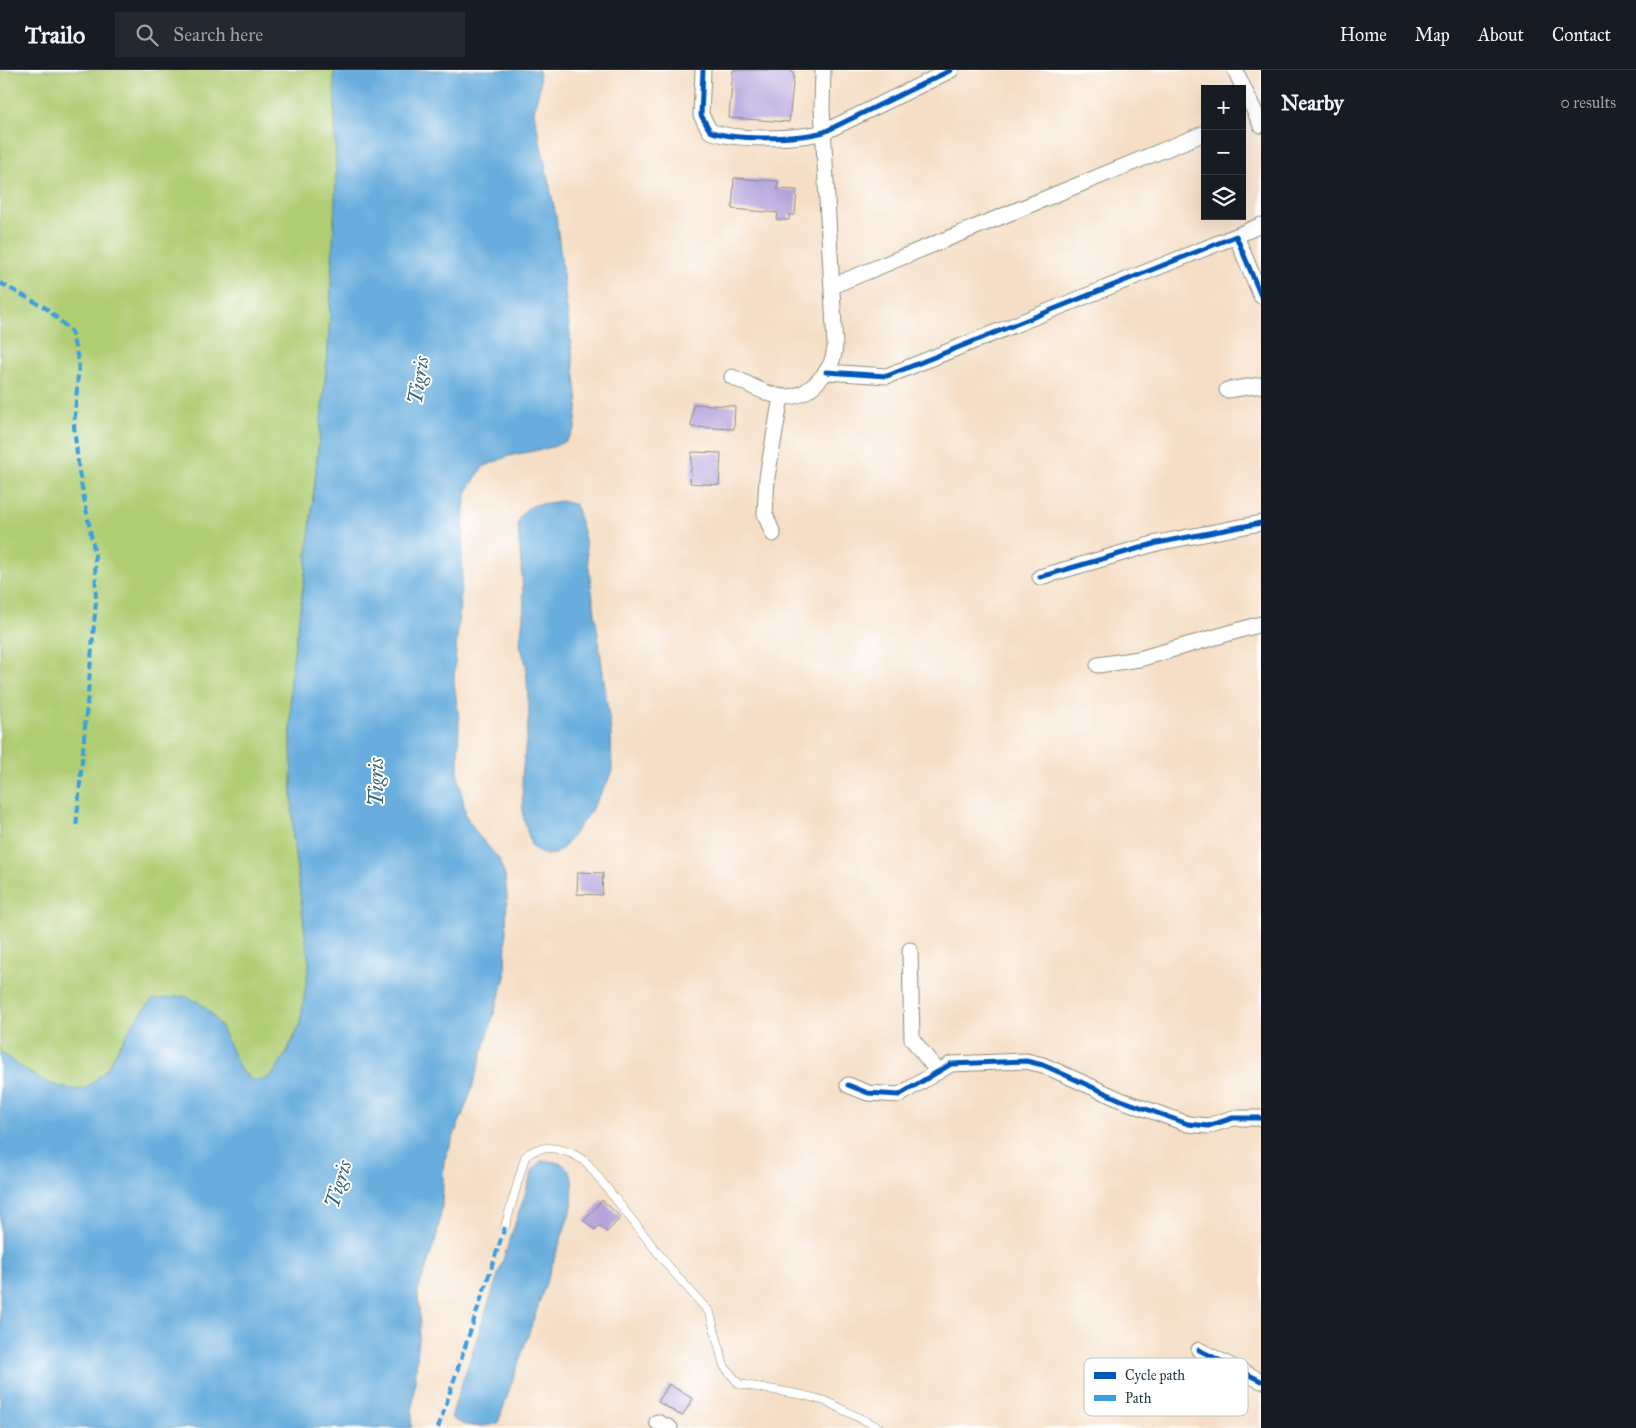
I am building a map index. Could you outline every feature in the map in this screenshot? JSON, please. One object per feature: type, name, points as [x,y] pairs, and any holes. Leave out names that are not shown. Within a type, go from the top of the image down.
[{"type":"street","points":[[703,70],[701,115],[710,132],[756,137],[806,137],[824,132],[951,70]]},
{"type":"street","points":[[732,378],[781,398],[795,398],[805,394],[832,364],[835,345],[824,132],[823,70]]},
{"type":"street","points":[[1235,70],[1253,119]]},
{"type":"street","points":[[832,286],[1201,135]]},
{"type":"street","points":[[826,372],[887,376],[1261,225]]},
{"type":"street","points":[[1236,236],[1261,296]]},
{"type":"street","points":[[1227,390],[1261,384]]},
{"type":"street","points":[[773,534],[765,514],[767,477],[781,398]]},
{"type":"street","points":[[1040,577],[1157,543],[1261,523]]},
{"type":"street","points":[[1098,665],[1139,659],[1261,624]]},
{"type":"street","points":[[910,950],[912,1039],[938,1072]]},
{"type":"street","points":[[848,1085],[868,1093],[899,1095],[951,1064],[1026,1061],[1043,1065],[1121,1100],[1188,1124],[1208,1126],[1233,1118],[1261,1118]]},
{"type":"street","points":[[1199,1350],[1215,1358]]},
{"type":"street","points":[[1248,1374],[1261,1381]]},
{"type":"lane","points":[[505,1228],[525,1157],[535,1149],[562,1150],[575,1154],[587,1163],[670,1268],[710,1313],[724,1366],[732,1378],[739,1384],[803,1395],[825,1401],[880,1428]]},
{"type":"green space","points":[[0,70],[334,70],[336,181],[328,351],[306,567],[290,681],[293,838],[309,964],[300,1025],[279,1066],[272,1075],[263,1080],[252,1080],[240,1069],[236,1061],[120,1044],[103,1074],[95,1082],[83,1089],[71,1090],[58,1088],[46,1083],[0,1052]]},
{"type":"water","name":"Tigris","points":[[334,70],[539,70],[540,85],[534,112],[556,216],[578,402],[575,429],[566,441],[553,447],[509,456],[483,467],[467,491],[464,508],[462,577],[454,683],[459,718],[458,774],[466,816],[478,835],[499,859],[505,876],[507,895],[505,977],[469,1098],[444,1161],[442,1206],[437,1235],[418,1292],[420,1324],[411,1428],[0,1428],[0,1052],[29,1072],[50,1083],[61,1087],[85,1089],[105,1071],[133,1023],[152,1000],[183,996],[197,1001],[210,1012],[221,1027],[240,1069],[252,1080],[263,1080],[272,1075],[289,1049],[300,1025],[309,964],[293,838],[290,681],[306,567],[328,351],[336,181]]},
{"type":"water","points":[[562,501],[576,505],[585,539],[611,732],[612,771],[590,812],[565,846],[555,854],[546,855],[538,852],[531,845],[523,816],[522,776],[529,714],[526,664],[520,645],[524,605],[518,524],[520,517],[529,508],[535,505]]},
{"type":"water","points":[[541,1161],[561,1164],[567,1168],[572,1180],[572,1207],[498,1423],[485,1426],[463,1424],[451,1418],[455,1404],[533,1170]]},
{"type":"building","points":[[733,70],[792,70],[794,74],[789,122],[729,118]]},
{"type":"building","points":[[734,178],[778,181],[777,189],[797,190],[795,215],[789,215],[789,220],[777,220],[778,213],[732,209]]},
{"type":"building","points":[[693,404],[735,406],[734,429],[691,427]]},
{"type":"building","points":[[692,452],[721,453],[719,485],[690,483]]},
{"type":"building","points":[[578,872],[603,873],[602,895],[577,894]]},
{"type":"building","points":[[602,1200],[621,1217],[607,1232],[599,1226],[595,1230],[584,1221]]},
{"type":"building","points":[[669,1384],[693,1399],[682,1416],[658,1402]]},
{"type":"marked path","points":[[0,283],[46,308],[71,331],[79,363],[74,426],[79,472],[95,555],[96,602],[76,829]]},
{"type":"marked path","points":[[438,1428],[505,1227]]},
{"type":"cycle path","points":[[703,70],[701,115],[710,131],[750,138],[799,136],[824,132],[951,70]]},
{"type":"cycle path","points":[[826,372],[887,376],[1236,236],[1261,296]]},
{"type":"cycle path","points":[[1040,577],[1157,543],[1261,523]]},
{"type":"cycle path","points":[[848,1085],[868,1093],[899,1095],[951,1064],[1026,1061],[1043,1065],[1121,1100],[1188,1124],[1208,1126],[1233,1118],[1261,1118]]},
{"type":"cycle path","points":[[1199,1350],[1215,1358]]},
{"type":"cycle path","points":[[1248,1374],[1261,1381]]}]
